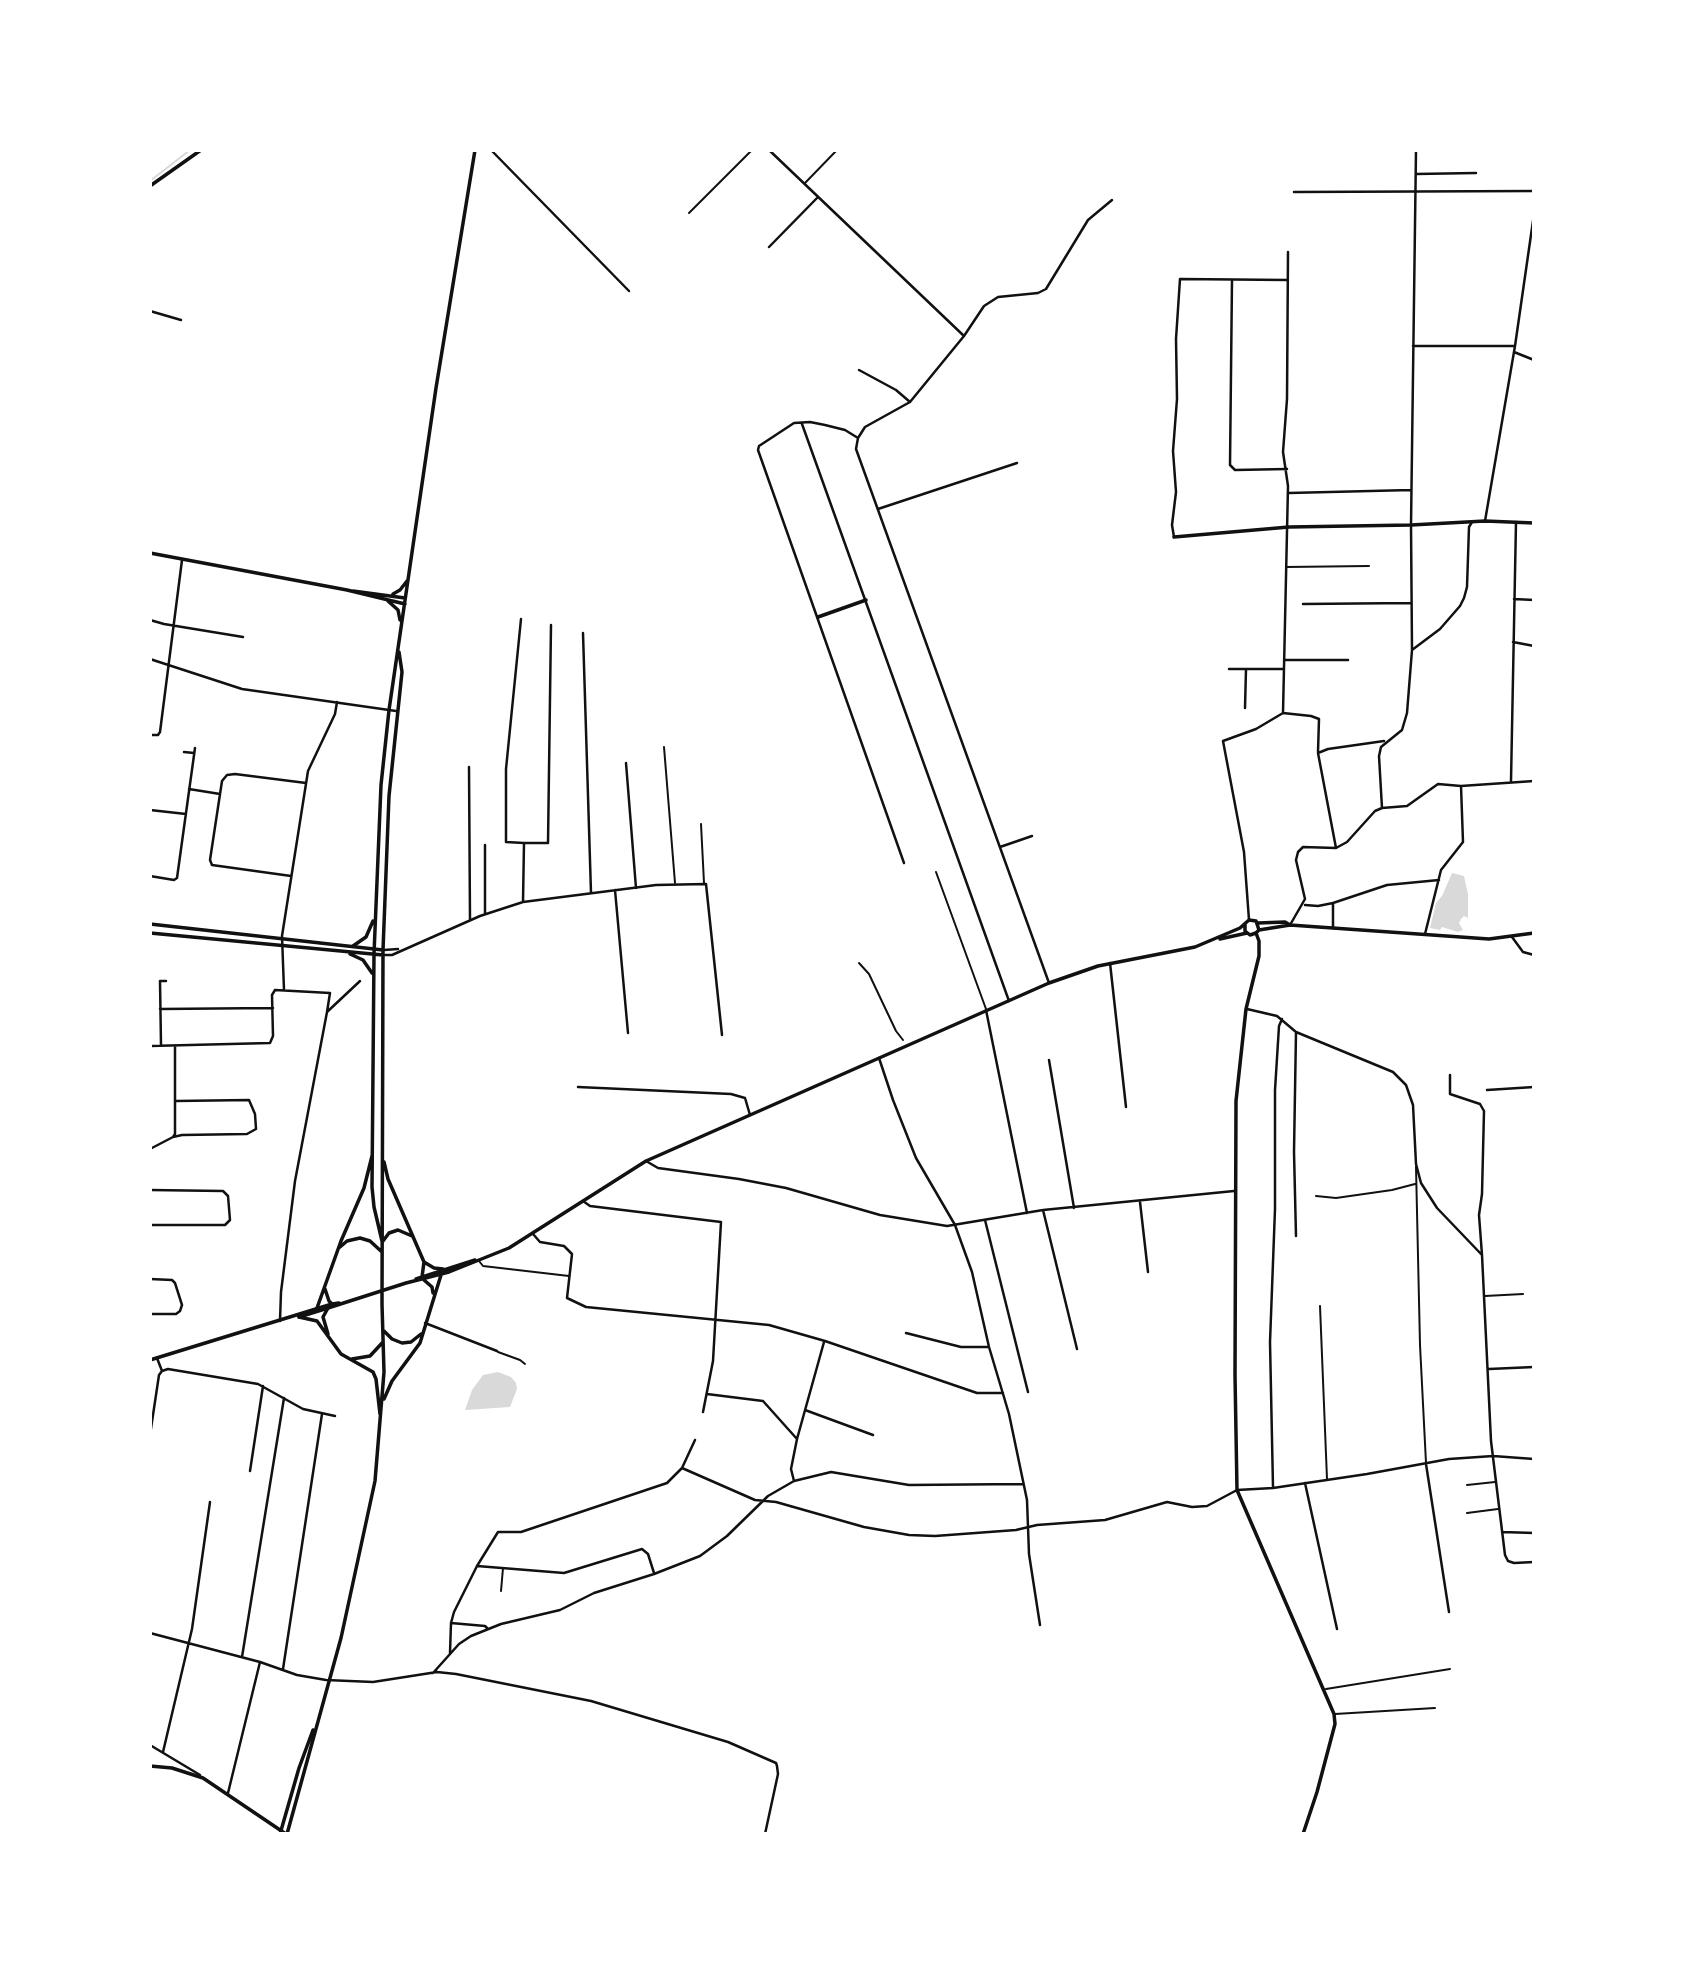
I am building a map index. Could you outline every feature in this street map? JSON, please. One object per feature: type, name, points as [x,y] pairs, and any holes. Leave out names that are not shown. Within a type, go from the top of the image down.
[{"type":"main road","points":[[150,186],[201,150]]},
{"type":"main road","points":[[382,1243],[373,1201],[374,917],[381,785],[389,710],[436,387],[475,150]]},
{"type":"main road","points":[[1174,537],[1286,527],[1485,521],[1534,523]]},
{"type":"main road","points":[[150,553],[405,601]]},
{"type":"main road","points":[[386,597],[402,589],[410,572]]},
{"type":"main road","points":[[386,597],[398,610],[401,625]]},
{"type":"main road","points":[[818,617],[866,600]]},
{"type":"main road","points":[[150,1766],[183,1771],[203,1778],[286,1833],[330,1680],[370,1507],[383,1401],[383,953],[390,786],[402,672],[398,648]]},
{"type":"main road","points":[[354,946],[366,937],[374,917]]},
{"type":"main road","points":[[1218,939],[1245,925],[1249,920],[1258,923],[1285,922],[1290,925]]},
{"type":"main road","points":[[1258,923],[1259,956],[1246,1009],[1237,1101],[1237,1490],[1334,1714],[1335,1724],[1303,1833]]},
{"type":"main road","points":[[150,924],[354,946],[383,953]]},
{"type":"main road","points":[[1245,925],[1247,933]]},
{"type":"main road","points":[[422,1278],[441,1275],[533,1234],[646,1161],[986,1010],[1083,970],[1177,952],[1218,939],[1290,925],[1489,939],[1534,933]]},
{"type":"main road","points":[[150,933],[281,947],[344,952],[374,951]]},
{"type":"main road","points":[[344,952],[363,960],[373,979]]},
{"type":"main road","points":[[317,1308],[364,1188],[374,1150]]},
{"type":"main road","points":[[382,1156],[388,1179],[424,1262],[422,1278]]},
{"type":"main road","points":[[382,1243],[389,1233],[398,1230],[413,1237]]},
{"type":"main road","points":[[339,1249],[347,1241],[360,1238],[370,1241],[382,1252]]},
{"type":"main road","points":[[150,1360],[481,1259]]},
{"type":"main road","points":[[424,1262],[434,1268],[445,1269]]},
{"type":"main road","points":[[383,1401],[392,1381],[420,1343],[441,1275]]},
{"type":"main road","points":[[422,1278],[432,1287],[433,1295]]},
{"type":"main road","points":[[325,1287],[326,1298],[332,1304]]},
{"type":"main road","points":[[281,1320],[347,1301]]},
{"type":"main road","points":[[328,1308],[323,1317],[328,1334]]},
{"type":"main road","points":[[299,1317],[317,1321],[340,1352],[369,1368],[374,1374],[381,1420]]},
{"type":"main road","points":[[383,1331],[402,1343],[411,1342],[423,1332]]},
{"type":"main road","points":[[350,1359],[370,1356],[384,1340]]},
{"type":"main road","points":[[281,1832],[303,1756],[316,1725]]},
{"type":"street","points":[[491,150],[629,291]]},
{"type":"street","points":[[769,150],[964,336]]},
{"type":"street","points":[[1382,808],[1379,756],[1385,741],[1402,730],[1407,713],[1412,650],[1411,490],[1416,150]]},
{"type":"street","points":[[1416,174],[1476,173]]},
{"type":"street","points":[[1294,192],[1534,191]]},
{"type":"street","points":[[769,247],[818,197]]},
{"type":"street","points":[[1049,983],[856,449],[858,438],[865,428],[910,402],[957,347],[984,306],[998,297],[1038,293],[1045,289],[1088,220],[1112,200]]},
{"type":"street","points":[[1485,521],[1534,214]]},
{"type":"street","points":[[1283,713],[1288,493],[1283,445],[1287,399],[1288,252]]},
{"type":"street","points":[[1174,537],[1173,451],[1180,279],[1287,281]]},
{"type":"street","points":[[1231,280],[1230,466],[1235,470],[1287,469]]},
{"type":"street","points":[[150,311],[181,320]]},
{"type":"street","points":[[1413,346],[1515,346]]},
{"type":"street","points":[[1514,352],[1534,360]]},
{"type":"street","points":[[859,370],[896,390],[910,402]]},
{"type":"street","points":[[858,438],[845,430],[825,425],[810,422],[790,424],[759,446],[758,450],[904,863]]},
{"type":"street","points":[[802,424],[1009,1001]]},
{"type":"street","points":[[878,509],[1017,463]]},
{"type":"street","points":[[1288,493],[1411,490]]},
{"type":"street","points":[[1412,650],[1440,629],[1460,607],[1467,587],[1469,527],[1472,522]]},
{"type":"street","points":[[1511,781],[1516,522]]},
{"type":"street","points":[[150,734],[158,735],[160,732],[182,560]]},
{"type":"street","points":[[1514,599],[1534,600]]},
{"type":"street","points":[[1303,604],[1411,603]]},
{"type":"street","points":[[521,619],[506,769],[506,842],[548,843],[551,625]]},
{"type":"street","points":[[150,620],[243,637]]},
{"type":"street","points":[[583,633],[591,893]]},
{"type":"street","points":[[1512,642],[1534,646]]},
{"type":"street","points":[[150,659],[243,689],[398,711]]},
{"type":"street","points":[[1284,660],[1348,660]]},
{"type":"street","points":[[1229,668],[1284,669]]},
{"type":"street","points":[[1245,708],[1246,669]]},
{"type":"street","points":[[284,990],[281,947],[309,765],[335,714],[337,702]]},
{"type":"street","points":[[1249,920],[1244,852],[1223,741],[1256,729],[1283,713],[1319,719],[1318,753],[1336,848]]},
{"type":"street","points":[[1318,753],[1328,749],[1385,741]]},
{"type":"street","points":[[150,876],[174,880],[177,878],[195,748]]},
{"type":"street","points":[[184,752],[194,753]]},
{"type":"street","points":[[626,763],[636,888]]},
{"type":"street","points":[[469,767],[470,920]]},
{"type":"street","points":[[292,876],[212,864],[210,860],[220,793],[222,781],[230,774],[306,783]]},
{"type":"street","points":[[1290,925],[1304,905],[1306,893],[1297,863],[1297,853],[1303,847],[1336,848],[1347,842],[1370,816],[1382,808],[1407,806],[1438,784],[1461,786],[1534,781]]},
{"type":"street","points":[[1425,935],[1441,870],[1463,842],[1461,786]]},
{"type":"street","points":[[189,789],[220,793]]},
{"type":"street","points":[[150,810],[186,814]]},
{"type":"street","points":[[1000,848],[1032,836]]},
{"type":"street","points":[[523,902],[524,843]]},
{"type":"street","points":[[485,845],[485,914]]},
{"type":"street","points":[[1304,905],[1333,904],[1387,885],[1439,880]]},
{"type":"street","points":[[383,953],[392,954],[485,914],[523,902],[676,884],[706,885],[722,1035]]},
{"type":"street","points":[[615,890],[628,1033]]},
{"type":"street","points":[[1333,904],[1333,928]]},
{"type":"street","points":[[1512,937],[1523,952],[1534,955]]},
{"type":"street","points":[[1110,963],[1126,1107]]},
{"type":"street","points":[[160,1046],[160,981],[166,981]]},
{"type":"street","points":[[327,1012],[360,981]]},
{"type":"street","points":[[150,1046],[270,1043],[273,1036],[274,992],[284,990],[331,993],[295,1181],[281,1288],[281,1320]]},
{"type":"street","points":[[160,1009],[273,1008]]},
{"type":"street","points":[[1246,1009],[1271,1014],[1282,1019],[1296,1032],[1387,1069],[1402,1079],[1413,1105],[1416,1164],[1421,1183],[1430,1198],[1482,1255]]},
{"type":"street","points":[[986,1010],[1027,1213]]},
{"type":"street","points":[[1273,1488],[1270,1342],[1275,1209],[1275,1090],[1279,1026],[1282,1019]]},
{"type":"street","points":[[1296,1032],[1296,1236]]},
{"type":"street","points":[[173,1138],[176,1127],[175,1046]]},
{"type":"street","points":[[879,1058],[916,1158],[955,1225],[969,1263],[989,1347],[1009,1413],[1027,1500],[1029,1554],[1040,1625]]},
{"type":"street","points":[[1049,1060],[1074,1208]]},
{"type":"street","points":[[1450,1075],[1450,1094],[1480,1104],[1484,1111],[1479,1215],[1493,1457],[1505,1555],[1508,1561],[1514,1563],[1534,1562]]},
{"type":"street","points":[[578,1087],[731,1094],[745,1098],[750,1115]]},
{"type":"street","points":[[1487,1090],[1534,1087]]},
{"type":"street","points":[[151,1149],[181,1135],[247,1134],[256,1129],[255,1114],[249,1100],[176,1101]]},
{"type":"street","points":[[646,1161],[658,1168],[786,1188],[880,1215],[955,1225],[1043,1210],[1237,1191]]},
{"type":"street","points":[[150,1190],[223,1191],[228,1196],[230,1220],[225,1224],[150,1225]]},
{"type":"street","points":[[583,1201],[590,1206],[721,1222],[713,1362],[703,1412]]},
{"type":"street","points":[[1140,1202],[1148,1272]]},
{"type":"street","points":[[1043,1210],[1077,1349]]},
{"type":"street","points":[[985,1220],[1028,1392]]},
{"type":"street","points":[[533,1234],[540,1242],[568,1248],[572,1254],[567,1298],[586,1307],[769,1325],[825,1341],[976,1393],[1003,1393]]},
{"type":"street","points":[[150,1279],[172,1280],[182,1305],[176,1314],[150,1314]]},
{"type":"street","points":[[425,1323],[497,1352]]},
{"type":"street","points":[[906,1333],[961,1347],[989,1347]]},
{"type":"street","points":[[794,1481],[791,1468],[797,1439],[825,1341]]},
{"type":"street","points":[[157,1359],[162,1371]]},
{"type":"street","points":[[1489,1369],[1534,1367]]},
{"type":"street","points":[[150,1435],[159,1376],[162,1371],[168,1369],[263,1386],[303,1409],[335,1416]]},
{"type":"street","points":[[250,1471],[263,1386]]},
{"type":"street","points":[[707,1394],[763,1401],[797,1439]]},
{"type":"street","points":[[242,1657],[284,1398]]},
{"type":"street","points":[[805,1410],[873,1435]]},
{"type":"street","points":[[283,1669],[322,1414]]},
{"type":"street","points":[[450,1653],[454,1612],[498,1532],[521,1532],[667,1483],[682,1468],[695,1440]]},
{"type":"street","points":[[682,1468],[755,1500],[764,1499],[852,1524],[909,1535],[934,1536],[1105,1520],[1167,1502],[1192,1507],[1207,1506],[1237,1490],[1273,1488],[1463,1457],[1534,1459]]},
{"type":"street","points":[[1426,1464],[1449,1612]]},
{"type":"street","points":[[433,1673],[465,1640],[488,1629],[560,1610],[594,1593],[654,1574],[707,1552],[764,1499],[794,1481],[831,1472],[909,1485],[1023,1484]]},
{"type":"street","points":[[1305,1483],[1337,1629]]},
{"type":"street","points":[[163,1752],[191,1629],[210,1502]]},
{"type":"street","points":[[1502,1532],[1534,1533]]},
{"type":"street","points":[[477,1566],[564,1573],[642,1549],[648,1554],[654,1574]]},
{"type":"street","points":[[451,1623],[485,1626],[488,1629]]},
{"type":"street","points":[[150,1633],[260,1662],[298,1675],[330,1680],[385,1682],[433,1673],[456,1674],[590,1701],[728,1742],[776,1763],[778,1774],[765,1833]]},
{"type":"street","points":[[228,1793],[260,1662]]},
{"type":"street","points":[[150,1745],[190,1767],[203,1778]]},
{"type":"street","points":[[183,1771],[190,1767]]},
{"type":"lane","points":[[689,213],[752,150]]},
{"type":"lane","points":[[804,184],[836,150]]},
{"type":"lane","points":[[1286,567],[1369,566]]},
{"type":"lane","points":[[664,747],[676,884]]},
{"type":"lane","points":[[701,824],[706,885]]},
{"type":"lane","points":[[936,872],[986,1010]]},
{"type":"lane","points":[[859,963],[869,974],[896,1031],[903,1040]]},
{"type":"lane","points":[[1416,1164],[1426,1464]]},
{"type":"lane","points":[[1316,1196],[1336,1198],[1392,1190],[1416,1183]]},
{"type":"lane","points":[[481,1259],[483,1266],[570,1276]]},
{"type":"lane","points":[[1484,1296],[1523,1294]]},
{"type":"lane","points":[[1320,1306],[1327,1480]]},
{"type":"lane","points":[[497,1352],[525,1364]]},
{"type":"lane","points":[[1467,1485],[1496,1482]]},
{"type":"lane","points":[[1467,1513],[1499,1508]]},
{"type":"lane","points":[[501,1591],[503,1568]]},
{"type":"lane","points":[[1325,1689],[1450,1669]]},
{"type":"lane","points":[[1334,1714],[1435,1708]]},
{"type":"shaded area","points":[[1452,873],[1464,876],[1468,894],[1468,918],[1464,916],[1461,919],[1459,923],[1463,930],[1458,932],[1442,927],[1440,930],[1430,928],[1436,903]]},
{"type":"shaded area","points":[[498,1372],[511,1377],[516,1383],[517,1389],[510,1407],[465,1410],[472,1390],[483,1375]]},
{"type":"waterway","points":[[150,181],[190,150]]}]
